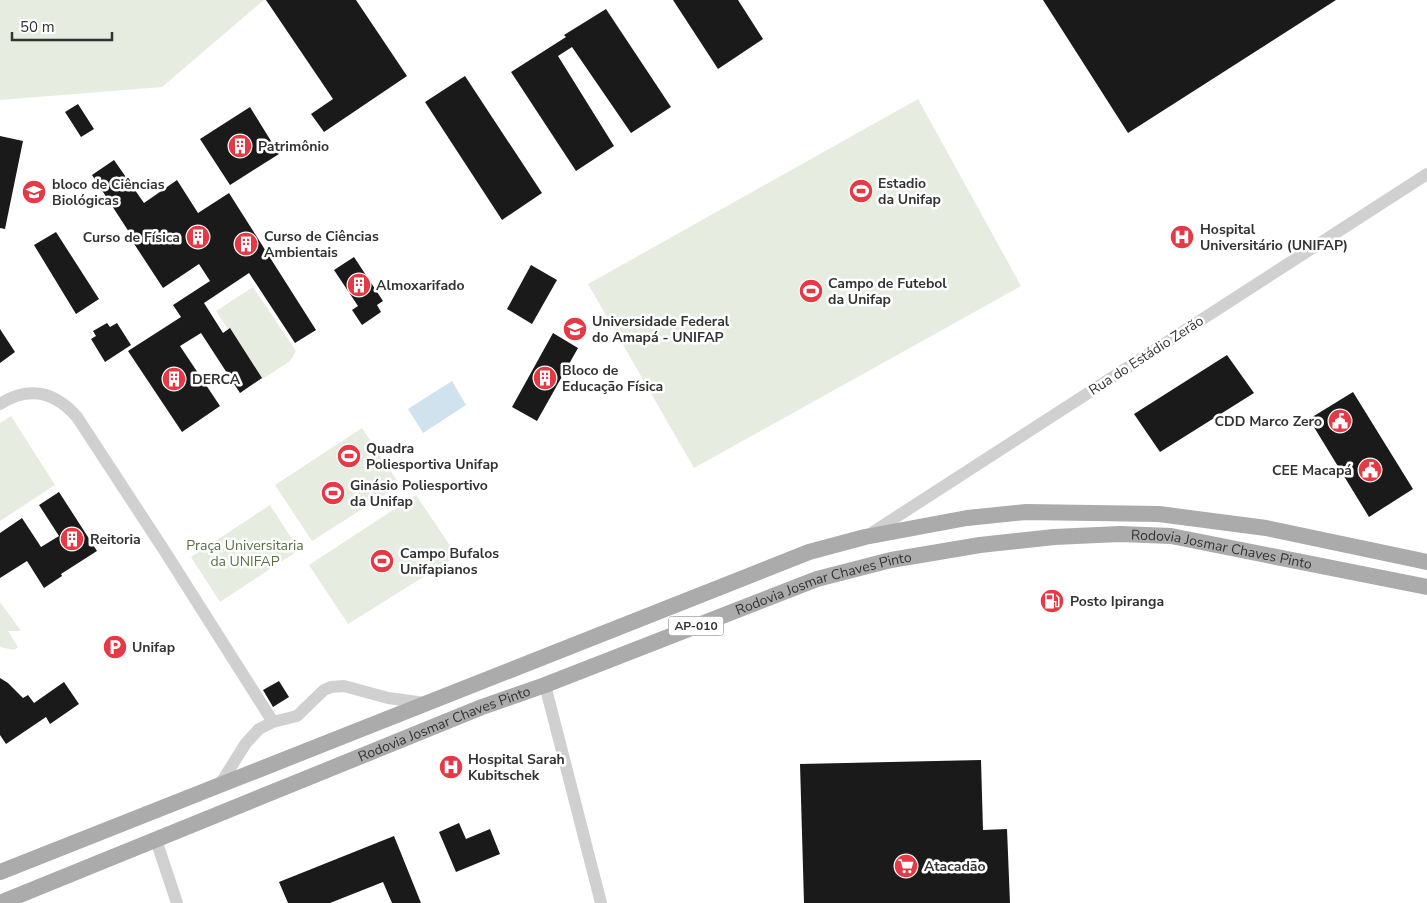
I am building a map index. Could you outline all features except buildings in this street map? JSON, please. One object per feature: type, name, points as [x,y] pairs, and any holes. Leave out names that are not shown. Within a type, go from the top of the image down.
[{"type":"main road","name":"Rodovia Josmar Chaves Pinto","points":[[0,872],[809,552],[865,537],[967,518],[1026,512],[1159,514],[1266,528],[1427,562]]},
{"type":"main road","name":"Rodovia Josmar Chaves Pinto","points":[[0,903],[482,707],[544,685],[817,579],[891,560],[999,543],[1054,537],[1120,534],[1171,536],[1427,587]]},
{"type":"street","name":"Rua do Estádio Zerão","points":[[865,537],[1427,174]]},
{"type":"street","points":[[0,404],[18,394],[28,392],[41,394],[56,398],[77,417],[273,722]]},
{"type":"street","points":[[544,685],[601,903]]},
{"type":"street","points":[[219,786],[246,743],[259,729],[273,722],[297,716],[324,690],[331,687],[344,686],[388,698],[428,704]]},
{"type":"street","points":[[156,840],[177,903]]},
{"type":"green space","points":[[0,0],[264,0],[162,87],[0,100]]},
{"type":"green space","name":"Estadio da Unifap","points":[[918,99],[1021,286],[694,468],[588,284]]},
{"type":"green space","points":[[253,287],[296,351],[290,361],[261,380],[216,311]]},
{"type":"green space","points":[[11,416],[55,485],[0,521],[0,423]]},
{"type":"green space","name":"Quadra Poliesportiva Unifap","points":[[362,428],[400,485],[312,541],[275,485]]},
{"type":"green space","name":"Campo Bufalos Unifapianos","points":[[416,495],[457,556],[348,624],[309,565]]},
{"type":"green space","name":"Praça Universitaria da UNIFAP","points":[[270,505],[299,550],[220,602],[191,557]]},
{"type":"green space","points":[[0,602],[21,631],[8,631],[18,647],[14,650],[0,647]]},
{"type":"water","points":[[452,381],[466,405],[423,433],[408,409]]},
{"type":"place","name":"Patrimônio","points":[[240,146]]},
{"type":"place","name":"Estadio da Unifap","points":[[861,191]]},
{"type":"place","name":"bloco de Ciências Biológicas","points":[[34,192]]},
{"type":"place","name":"Curso de Física","points":[[198,237]]},
{"type":"place","name":"Hospital Universitário (UNIFAP)","points":[[1182,237]]},
{"type":"place","name":"Curso de Ciências Ambientais","points":[[246,244]]},
{"type":"place","name":"Almoxarifado","points":[[359,285]]},
{"type":"place","name":"Campo de Futebol da Unifap","points":[[811,291]]},
{"type":"place","name":"Universidade Federal do Amapá - UNIFAP","points":[[575,329]]},
{"type":"place","name":"Bloco de Educação Física","points":[[545,378]]},
{"type":"place","name":"DERCA","points":[[174,379]]},
{"type":"place","name":"CDD Marco Zero","points":[[1340,421]]},
{"type":"place","name":"Quadra Poliesportiva Unifap","points":[[349,456]]},
{"type":"place","name":"CEE Macapá","points":[[1370,470]]},
{"type":"place","name":"Ginásio Poliesportivo da Unifap","points":[[333,493]]},
{"type":"place","name":"Reitoria","points":[[72,539]]},
{"type":"place","name":"Campo Bufalos Unifapianos","points":[[382,561]]},
{"type":"place","name":"Posto Ipiranga","points":[[1052,601]]},
{"type":"place","name":"Unifap","points":[[115,647]]},
{"type":"place","name":"Hospital Sarah Kubitschek","points":[[451,767]]},
{"type":"place","name":"Atacadão","points":[[906,866]]}]
